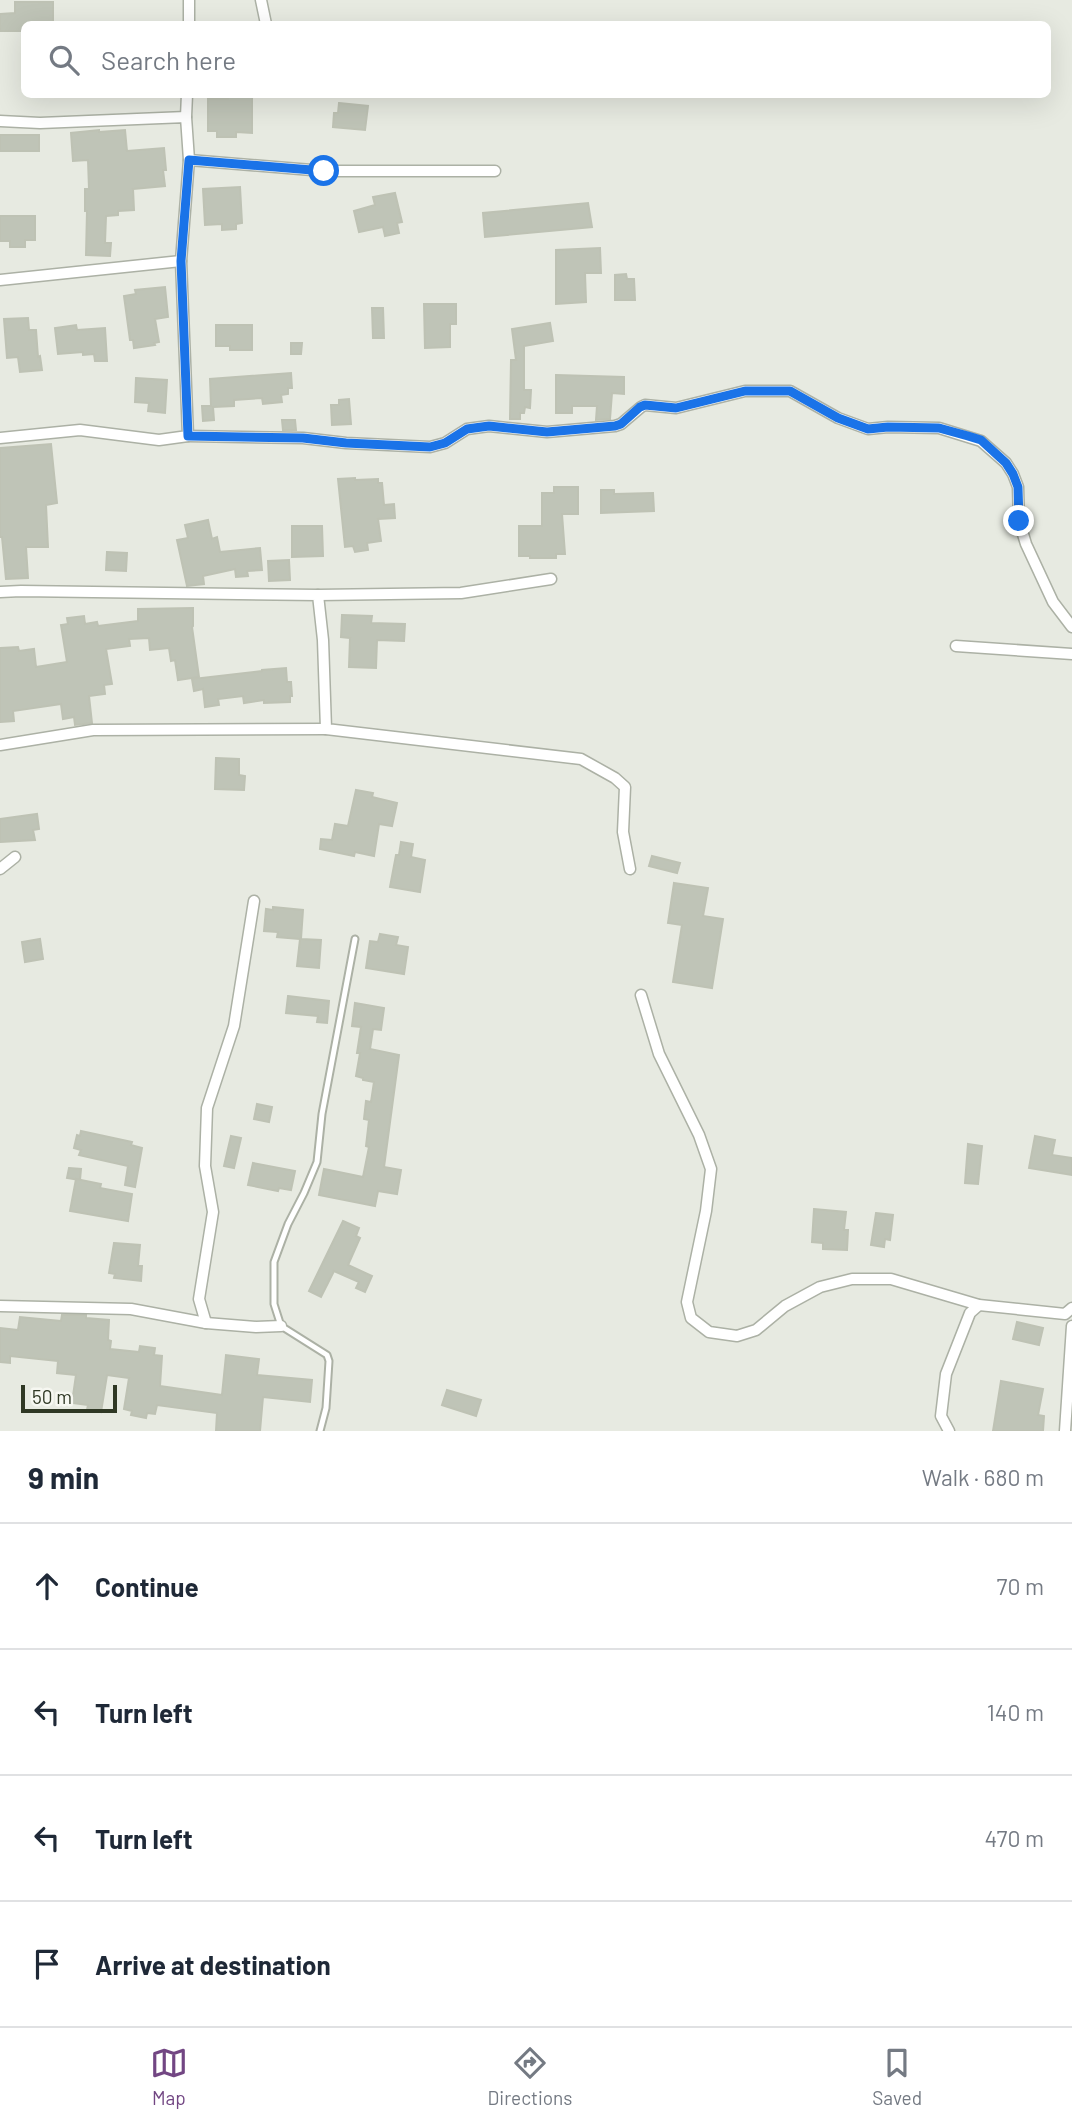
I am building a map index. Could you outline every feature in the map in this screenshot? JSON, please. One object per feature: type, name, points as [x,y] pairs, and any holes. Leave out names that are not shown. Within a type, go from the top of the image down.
[{"type":"street","points":[[189,0],[189,21]]},
{"type":"street","points":[[261,0],[265,21]]},
{"type":"street","points":[[187,98],[189,160],[181,261],[188,436]]},
{"type":"street","points":[[0,121],[40,123],[186,117]]},
{"type":"street","points":[[189,160],[324,171],[495,171]]},
{"type":"street","points":[[0,280],[181,261]]},
{"type":"street","points":[[0,438],[80,430],[159,440],[188,436],[303,438],[430,447],[445,443],[467,429],[489,426],[547,432],[599,428],[621,424],[645,405],[676,408],[745,391],[790,391],[838,418],[868,429],[939,428],[981,440],[1006,463],[1013,474],[1018,487],[1019,521],[1026,544],[1053,602],[1072,627]]},
{"type":"street","points":[[0,592],[318,595],[461,593],[551,579]]},
{"type":"street","points":[[318,595],[323,639],[326,729]]},
{"type":"street","points":[[956,646],[1072,654]]},
{"type":"street","points":[[0,745],[93,730],[326,729],[581,760],[615,778],[625,787],[623,832],[630,869]]},
{"type":"street","points":[[0,869],[15,858]]},
{"type":"street","points":[[205,1323],[199,1299],[213,1212],[205,1166],[208,1108],[234,1026],[254,901]]},
{"type":"street","points":[[641,995],[659,1055],[699,1135],[711,1170],[706,1211],[687,1302],[691,1318],[709,1332],[737,1336],[756,1330],[785,1306],[820,1287],[852,1279],[891,1279],[979,1304],[1065,1314],[1072,1308]]},
{"type":"street","points":[[948,1431],[941,1416],[946,1374],[970,1313],[979,1304]]},
{"type":"street","points":[[0,1306],[131,1309],[205,1323],[281,1326]]},
{"type":"street","points":[[1065,1431],[1072,1326]]},
{"type":"lane","points":[[320,1431],[326,1408],[329,1361],[327,1355],[281,1326],[274,1304],[274,1262],[288,1224],[317,1162],[322,1114],[355,939]]},
{"type":"building","points":[[15,2],[53,2],[53,21],[21,21],[21,31],[0,31],[0,14],[15,13]]},
{"type":"building","points":[[252,98],[252,133],[236,132],[236,137],[217,137],[217,131],[208,131],[208,99]]},
{"type":"building","points":[[339,103],[368,106],[365,130],[333,127],[334,113],[338,113]]},
{"type":"building","points":[[125,130],[127,151],[164,148],[166,170],[163,170],[165,186],[133,189],[134,210],[118,211],[118,215],[106,216],[105,243],[111,243],[110,256],[86,255],[85,189],[89,189],[88,160],[73,161],[71,133]]},
{"type":"building","points":[[0,135],[39,135],[39,151],[0,151]]},
{"type":"building","points":[[240,187],[242,223],[236,224],[236,229],[222,230],[222,224],[205,225],[203,189]]},
{"type":"building","points":[[395,193],[402,222],[397,223],[399,233],[385,236],[383,227],[359,232],[354,211],[375,205],[373,197]]},
{"type":"building","points":[[588,203],[592,227],[485,237],[483,213]]},
{"type":"building","points":[[0,216],[35,216],[35,240],[25,240],[25,247],[10,247],[10,241],[0,241]]},
{"type":"building","points":[[600,248],[601,273],[585,273],[586,302],[556,304],[556,250]]},
{"type":"building","points":[[626,274],[627,279],[634,279],[635,300],[615,300],[615,275]]},
{"type":"building","points":[[165,287],[168,317],[155,319],[159,342],[134,348],[133,340],[130,340],[124,296],[136,294],[135,290]]},
{"type":"building","points":[[424,304],[456,304],[456,324],[450,324],[450,347],[425,348]]},
{"type":"building","points":[[372,308],[383,308],[384,338],[373,338]]},
{"type":"building","points":[[28,318],[29,330],[36,330],[42,370],[20,372],[18,357],[7,358],[4,319]]},
{"type":"building","points":[[550,323],[553,341],[524,346],[524,390],[531,390],[530,408],[525,407],[524,413],[520,413],[520,419],[510,419],[511,360],[516,360],[512,329]]},
{"type":"building","points":[[76,325],[77,330],[105,328],[107,361],[95,361],[94,354],[83,355],[83,352],[58,354],[55,328]]},
{"type":"building","points":[[216,325],[252,325],[252,350],[230,350],[230,346],[216,346]]},
{"type":"building","points":[[291,343],[302,343],[301,354],[291,354]]},
{"type":"building","points":[[291,373],[292,388],[288,388],[288,394],[281,395],[282,402],[263,404],[262,398],[234,400],[234,406],[213,407],[214,420],[203,421],[202,406],[211,406],[210,379]]},
{"type":"building","points":[[556,375],[624,377],[624,394],[612,393],[610,419],[596,420],[597,406],[572,406],[572,413],[556,413]]},
{"type":"building","points":[[136,378],[167,380],[165,413],[148,411],[149,403],[135,402]]},
{"type":"building","points":[[349,399],[351,424],[332,425],[331,405],[339,405],[339,400]]},
{"type":"building","points":[[282,420],[295,420],[296,430],[283,430]]},
{"type":"building","points":[[51,444],[57,503],[46,505],[48,547],[26,547],[28,578],[6,579],[0,537],[0,448]]},
{"type":"building","points":[[338,479],[378,479],[378,483],[382,483],[384,505],[394,504],[395,518],[378,519],[381,541],[367,543],[368,550],[355,552],[353,546],[345,547]]},
{"type":"building","points":[[554,487],[578,487],[578,514],[562,514],[565,554],[556,554],[556,558],[519,556],[519,526],[542,526],[542,493],[554,493]]},
{"type":"building","points":[[601,490],[614,490],[614,494],[653,493],[654,511],[601,513]]},
{"type":"building","points":[[208,520],[212,539],[217,537],[220,552],[260,548],[262,570],[247,571],[248,576],[236,577],[235,569],[203,576],[204,584],[187,586],[177,540],[188,538],[185,525]]},
{"type":"building","points":[[292,526],[322,526],[323,556],[292,557]]},
{"type":"building","points":[[107,552],[127,553],[126,571],[106,570]]},
{"type":"building","points":[[289,560],[290,580],[269,581],[268,561]]},
{"type":"building","points":[[193,608],[192,627],[199,677],[178,680],[175,660],[171,661],[169,648],[150,650],[149,638],[129,639],[130,646],[106,649],[112,684],[104,685],[105,694],[89,696],[92,723],[75,725],[74,717],[63,719],[61,704],[13,711],[14,721],[0,722],[0,648],[18,647],[19,651],[34,649],[36,667],[67,662],[61,625],[68,624],[67,618],[84,616],[85,624],[97,622],[98,626],[138,621],[138,609]]},
{"type":"building","points":[[342,615],[372,616],[371,623],[405,624],[404,641],[377,640],[376,668],[349,667],[350,638],[341,637]]},
{"type":"building","points":[[286,668],[287,682],[291,682],[290,702],[264,703],[264,700],[244,703],[243,696],[218,699],[219,705],[205,707],[203,689],[194,691],[192,679]]},
{"type":"building","points":[[216,758],[239,759],[239,775],[245,776],[244,790],[215,789]]},
{"type":"building","points":[[356,790],[373,793],[372,797],[397,803],[392,826],[379,824],[374,856],[355,852],[354,856],[320,849],[321,839],[332,840],[335,824],[348,826]]},
{"type":"building","points":[[37,814],[39,829],[33,830],[35,840],[0,842],[0,819]]},
{"type":"building","points":[[401,842],[413,844],[411,857],[425,860],[420,892],[390,887]]},
{"type":"building","points":[[652,856],[680,863],[677,873],[649,866]]},
{"type":"building","points":[[674,883],[708,888],[703,916],[723,919],[712,988],[673,982],[682,925],[668,923]]},
{"type":"building","points":[[273,907],[303,910],[301,939],[321,940],[319,968],[297,966],[300,939],[277,937],[278,932],[264,931],[266,909],[273,910]]},
{"type":"building","points":[[380,934],[398,937],[396,945],[408,947],[404,974],[366,968],[370,941],[378,942]]},
{"type":"building","points":[[40,939],[43,959],[25,962],[22,942]]},
{"type":"building","points":[[288,996],[329,1001],[327,1023],[317,1022],[318,1016],[286,1013]]},
{"type":"building","points":[[355,1003],[384,1008],[381,1030],[373,1029],[370,1049],[399,1055],[384,1167],[401,1170],[397,1194],[378,1191],[375,1206],[319,1195],[324,1169],[363,1177],[369,1147],[366,1146],[369,1120],[364,1119],[366,1101],[371,1102],[374,1082],[356,1076],[361,1027],[352,1026]]},
{"type":"building","points":[[257,1104],[272,1107],[269,1122],[254,1119]]},
{"type":"building","points":[[81,1131],[132,1142],[131,1145],[142,1148],[135,1187],[125,1185],[128,1166],[79,1155],[81,1150],[74,1148],[77,1135],[80,1136]]},
{"type":"building","points":[[231,1136],[241,1138],[234,1168],[224,1166]]},
{"type":"building","points":[[1035,1136],[1055,1140],[1052,1155],[1072,1158],[1072,1175],[1029,1168]]},
{"type":"building","points":[[968,1144],[982,1146],[978,1184],[965,1183]]},
{"type":"building","points":[[253,1163],[295,1171],[291,1190],[279,1188],[278,1191],[248,1185]]},
{"type":"building","points":[[69,1168],[81,1169],[80,1180],[67,1178]]},
{"type":"building","points":[[76,1179],[101,1184],[100,1188],[132,1194],[128,1221],[70,1211]]},
{"type":"building","points":[[814,1209],[846,1212],[844,1230],[848,1230],[847,1250],[823,1249],[823,1243],[812,1242]]},
{"type":"building","points":[[876,1213],[893,1215],[890,1240],[885,1239],[884,1247],[871,1245]]},
{"type":"building","points":[[343,1221],[359,1228],[356,1236],[360,1238],[348,1265],[372,1276],[365,1292],[356,1288],[359,1282],[334,1271],[321,1297],[309,1291]]},
{"type":"building","points":[[114,1243],[140,1245],[138,1266],[142,1266],[141,1281],[114,1278],[115,1274],[109,1273]]},
{"type":"building","points":[[62,1315],[86,1315],[86,1318],[109,1320],[110,1349],[139,1352],[140,1346],[155,1348],[154,1355],[162,1356],[160,1386],[222,1395],[226,1355],[259,1359],[257,1375],[312,1380],[310,1402],[263,1397],[260,1431],[216,1431],[217,1413],[157,1405],[155,1414],[147,1413],[146,1418],[131,1415],[132,1411],[124,1409],[129,1378],[107,1375],[101,1412],[87,1410],[88,1405],[72,1403],[76,1375],[57,1373],[58,1361],[10,1356],[10,1363],[0,1362],[0,1328],[18,1330],[20,1317],[61,1321]]},
{"type":"building","points":[[1017,1322],[1043,1328],[1039,1345],[1013,1339]]},
{"type":"building","points":[[1001,1381],[1043,1389],[1038,1415],[1044,1416],[1043,1431],[993,1431]]},
{"type":"building","points":[[447,1390],[481,1400],[476,1416],[442,1405]]},
{"type":"route","points":[[324,171],[189,160],[181,261],[188,436],[303,438],[419,448],[445,443],[467,429],[489,426],[547,432],[599,428],[621,424],[645,405],[676,408],[745,391],[790,391],[838,418],[868,429],[939,428],[981,440],[1006,463],[1013,474],[1018,487],[1019,521]]}]
